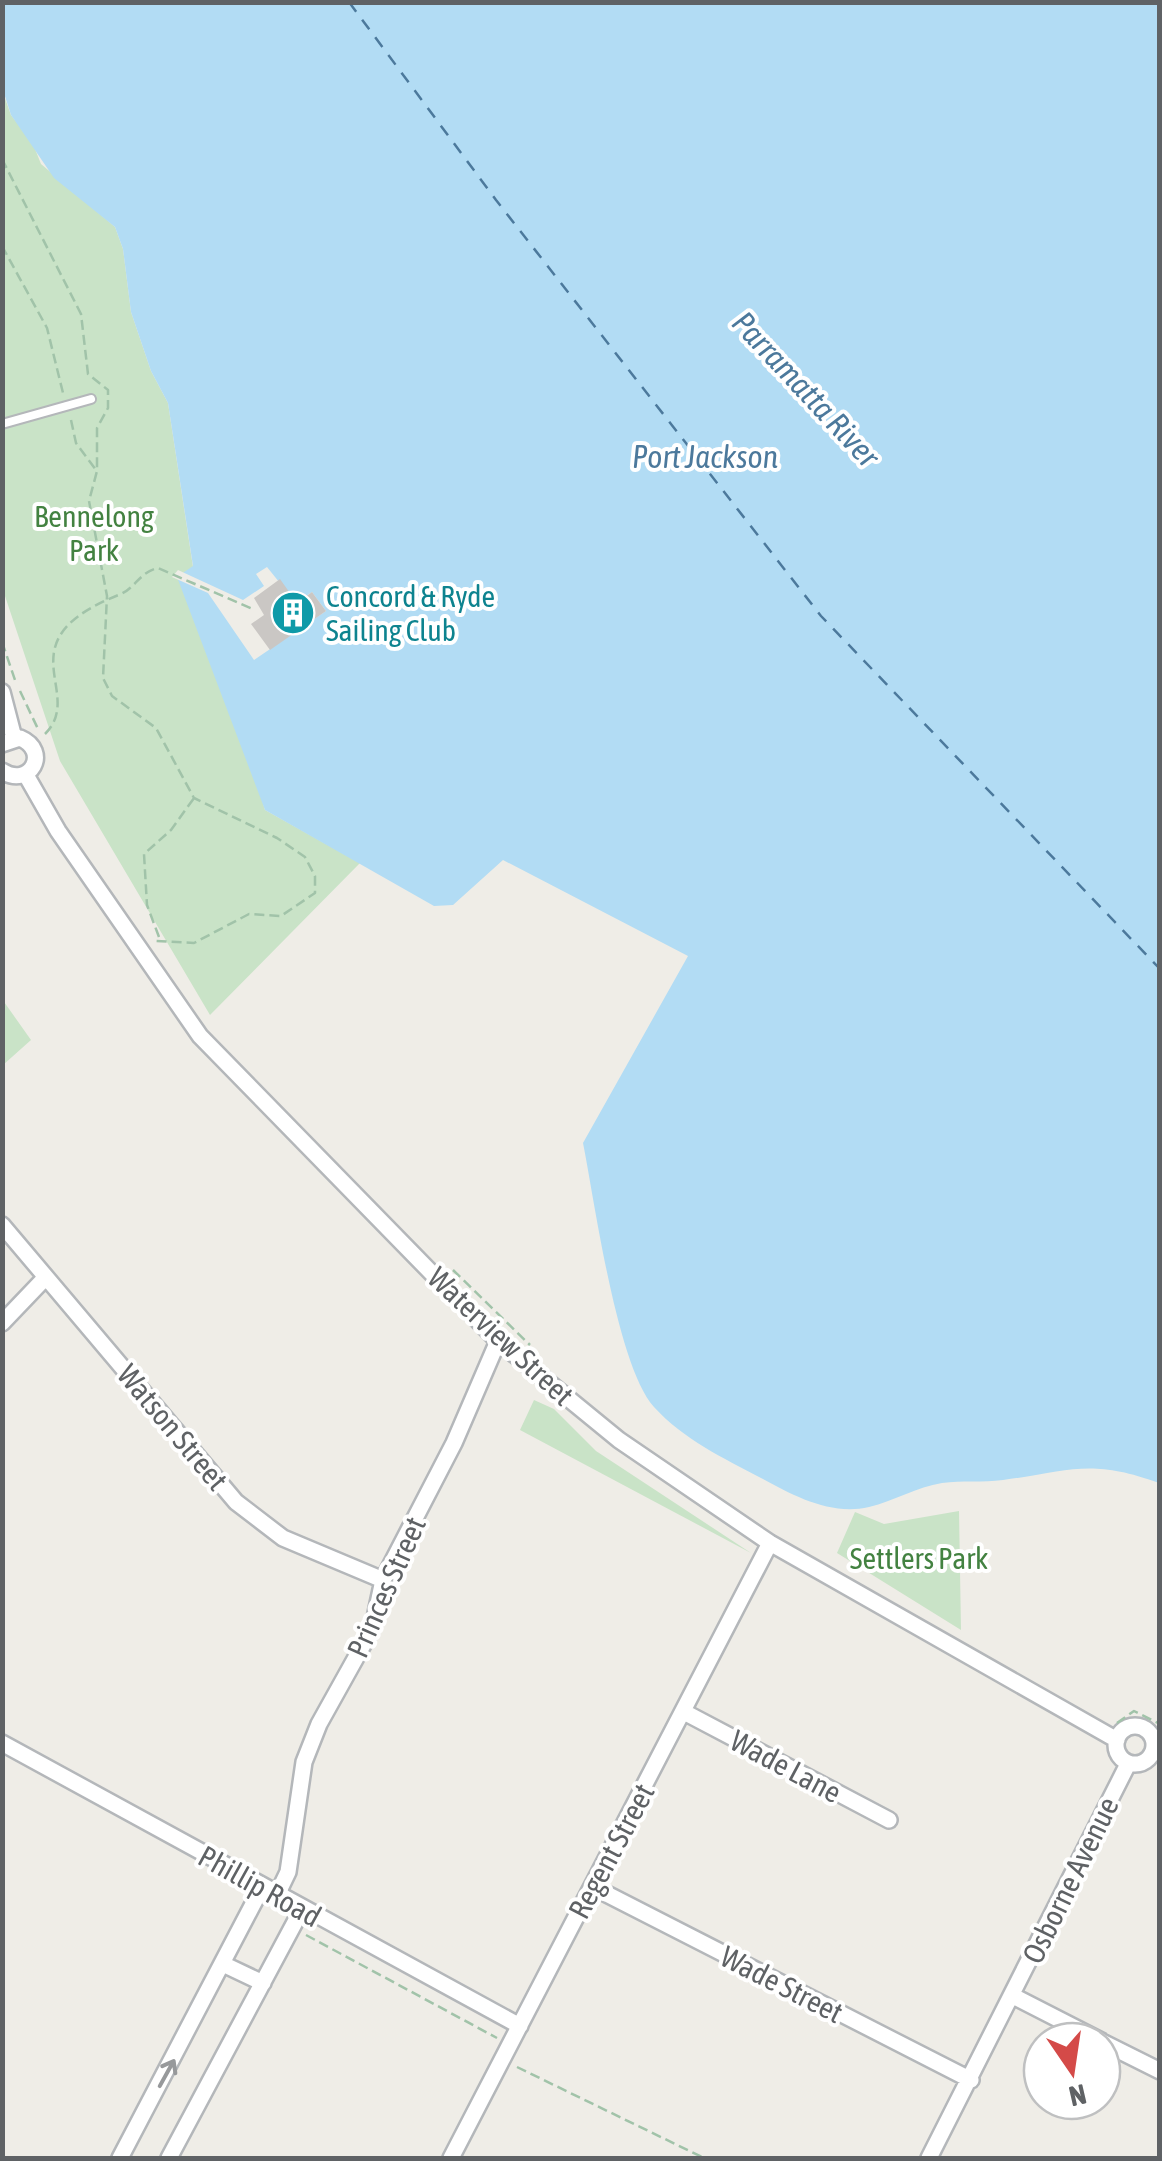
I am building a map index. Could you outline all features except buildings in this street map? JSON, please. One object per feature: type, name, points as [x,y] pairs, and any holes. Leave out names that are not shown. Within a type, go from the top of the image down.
[{"type":"street","points":[[2,692],[8,741]]},
{"type":"street","name":"Waterview Street","points":[[8,741],[31,743],[37,754],[26,775],[50,819],[200,1036],[498,1341],[619,1440],[770,1543],[1117,1740]]},
{"type":"street","points":[[2,771],[13,777],[26,775]]},
{"type":"street","name":"Watson Street","points":[[2,1225],[236,1502],[283,1538],[383,1580]]},
{"type":"street","points":[[2,1323],[45,1278]]},
{"type":"street","name":"Princes Street","points":[[120,2158],[226,1965],[270,1892],[288,1872],[304,1762],[318,1724],[373,1627],[383,1580],[454,1443],[498,1341]]},
{"type":"street","name":"Regent Street","points":[[451,2158],[770,1543]]},
{"type":"street","name":"Wade Lane","points":[[684,1712],[889,1820]]},
{"type":"street","points":[[1138,1725],[1147,1732],[1156,1751],[1143,1764],[1128,1764],[1120,1757],[1117,1740],[1126,1726],[1138,1725]]},
{"type":"street","name":"Phillip Road","points":[[2,1743],[520,2026]]},
{"type":"street","name":"Osborne Avenue","points":[[929,2158],[1128,1764]]},
{"type":"street","name":"Wade Street","points":[[592,1887],[970,2080]]},
{"type":"street","points":[[169,2158],[302,1909]]},
{"type":"street","points":[[226,1965],[263,1983]]},
{"type":"street","name":"Osborne Avenue","points":[[1013,1996],[1062,2021]]},
{"type":"street","name":"Osborne Avenue","points":[[1122,2052],[1160,2071]]},
{"type":"lane","points":[[2,424],[91,399]]},
{"type":"path","points":[[2,160],[81,314],[88,374],[108,390],[108,408],[97,428],[97,471],[88,500],[107,596],[103,678],[120,704],[156,728],[194,798],[305,857],[315,876],[315,893],[281,916],[249,914],[194,943],[160,939],[143,950]]},
{"type":"path","points":[[2,246],[47,328],[76,443],[97,471]]},
{"type":"path","points":[[2,642],[41,736],[50,730],[55,708],[53,653],[61,628],[107,596],[124,593],[144,571],[158,568],[255,610]]},
{"type":"path","points":[[160,939],[147,905],[144,854],[171,830],[194,798]]},
{"type":"path","points":[[453,1269],[538,1352]]},
{"type":"path","points":[[305,1934],[500,2040]]},
{"type":"path","points":[[502,2060],[704,2158]]},
{"type":"green space","name":"Bennelong Park","points":[[2,90],[11,115],[33,144],[41,164],[115,227],[123,249],[131,312],[151,371],[168,403],[193,567],[265,810],[360,863],[210,1015],[60,761],[3,590]]},
{"type":"green space","points":[[2,999],[31,1040],[3,1065],[2,1065]]},
{"type":"green space","points":[[534,1400],[554,1409],[596,1451],[751,1553],[520,1430]]},
{"type":"green space","name":"Settlers Park","points":[[959,1511],[961,1630],[837,1553],[855,1512],[884,1524]]},
{"type":"water","name":"Port Jackson","points":[[3,3],[1159,3],[1159,1483],[1115,1471],[1081,1469],[995,1481],[942,1483],[869,1507],[827,1507],[732,1463],[691,1438],[654,1407],[641,1386],[618,1321],[583,1143],[688,956],[503,860],[453,905],[434,906],[265,810],[177,577],[193,566],[168,403],[151,371],[131,312],[123,249],[115,227],[54,178],[11,115],[3,90]]},
{"type":"pier","points":[[267,567],[296,603],[312,592],[326,611],[254,660],[208,593],[172,577],[178,570],[243,600],[264,586],[256,574]]},
{"type":"ferry route","points":[[349,2],[496,200],[821,616],[1160,969]]},
{"type":"place","name":"Concord & Ryde Sailing Club","points":[[293,613]]},
{"type":"water label","name":"Parramatta River","points":[[806,389]]}]
